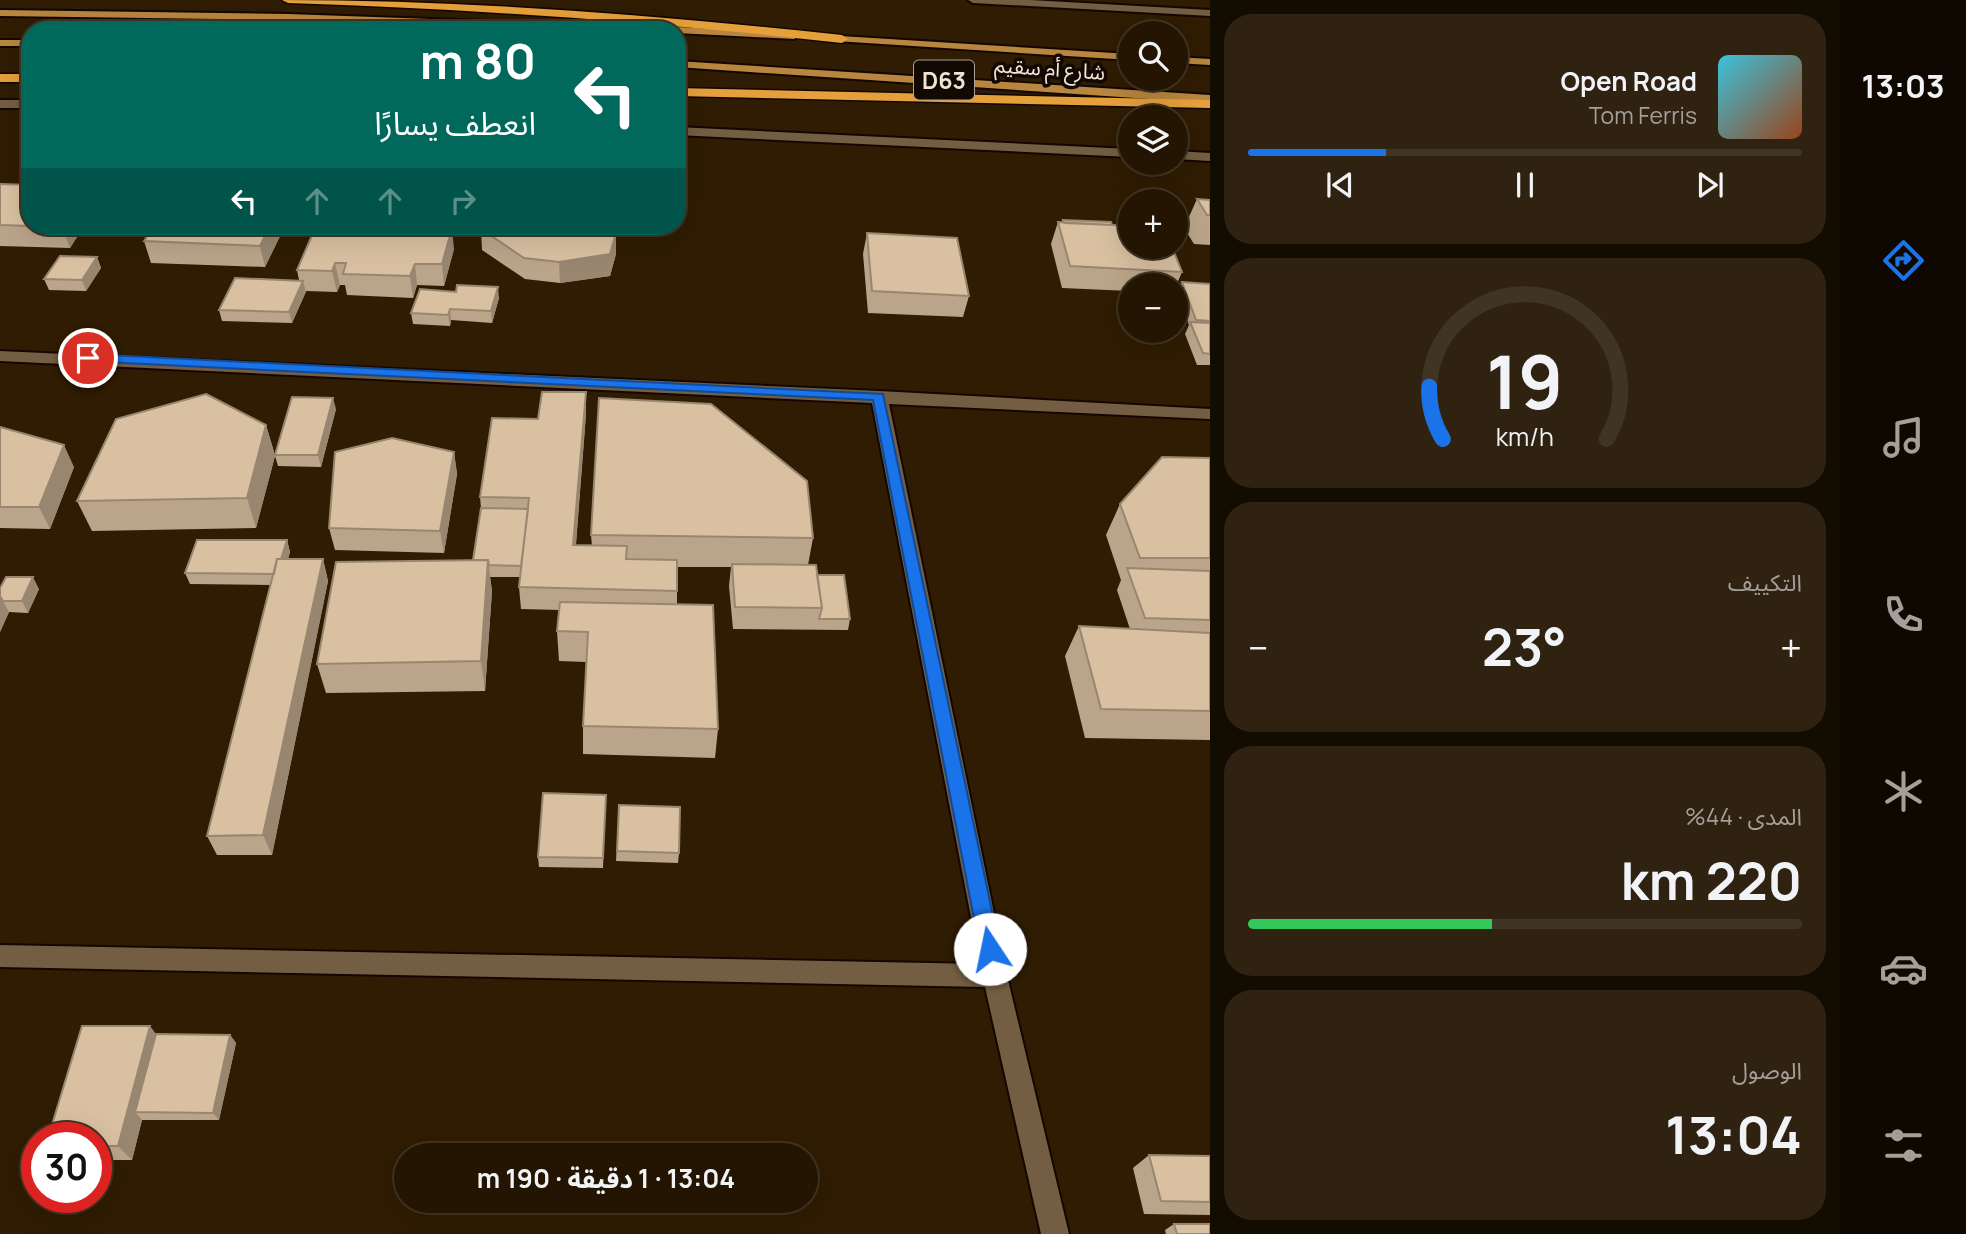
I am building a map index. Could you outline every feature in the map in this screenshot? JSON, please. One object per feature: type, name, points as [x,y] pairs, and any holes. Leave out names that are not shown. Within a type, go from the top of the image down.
[{"type":"highway","points":[[288,0],[434,5],[594,14],[663,21]]},
{"type":"highway","points":[[686,23],[842,39]]},
{"type":"highway","points":[[0,78],[21,78]]},
{"type":"highway","points":[[686,92],[1210,101]]},
{"type":"main road","points":[[0,13],[403,21]]},
{"type":"main road","name":"شارع أم سقيم","points":[[686,30],[1118,56]]},
{"type":"main road","points":[[0,43],[21,43]]},
{"type":"main road","points":[[1188,61],[1210,62]]},
{"type":"main road","name":"شارع أم سقيم","points":[[686,65],[1210,101]]},
{"type":"street","points":[[973,0],[1210,13]]},
{"type":"street","points":[[0,104],[21,104]]},
{"type":"street","points":[[686,131],[1118,152]]},
{"type":"street","points":[[1188,156],[1210,158]]},
{"type":"street","points":[[1188,158],[1210,164]]},
{"type":"street","points":[[0,356],[1210,414]]},
{"type":"street","points":[[878,397],[995,976],[1055,1234]]},
{"type":"street","points":[[0,956],[995,976]]},
{"type":"building","points":[[0,184],[21,185],[21,226],[0,225]]},
{"type":"building","points":[[1197,199],[1210,200],[1210,215],[1207,215]]},
{"type":"building","points":[[1063,220],[1111,222],[1112,225],[1064,223]]},
{"type":"building","points":[[1058,222],[1118,225],[1118,259],[1177,259],[1182,272],[1070,266]]},
{"type":"building","points":[[867,233],[957,238],[969,296],[872,291]]},
{"type":"building","points":[[148,235],[266,235],[260,246],[144,241]]},
{"type":"building","points":[[312,235],[450,235],[442,264],[415,264],[410,276],[343,274],[346,263],[335,263],[332,271],[297,270]]},
{"type":"building","points":[[490,235],[615,235],[610,254],[559,262],[524,258]]},
{"type":"building","points":[[60,256],[97,257],[82,280],[44,279]]},
{"type":"building","points":[[235,278],[303,281],[289,312],[219,310]]},
{"type":"building","points":[[1188,282],[1210,284],[1210,321],[1196,320],[1188,298]]},
{"type":"building","points":[[457,285],[498,287],[491,311],[450,309],[448,315],[411,313],[420,289],[456,292]]},
{"type":"building","points":[[1190,322],[1210,323],[1210,354],[1203,353]]},
{"type":"building","points":[[542,392],[586,392],[573,545],[627,546],[626,559],[677,560],[677,591],[519,587],[529,498],[480,497],[492,418],[538,419]]},
{"type":"building","points":[[206,394],[266,425],[247,498],[77,501],[116,419]]},
{"type":"building","points":[[292,397],[333,398],[318,455],[275,455]]},
{"type":"building","points":[[599,398],[711,404],[807,481],[813,538],[591,535]]},
{"type":"building","points":[[0,427],[64,445],[39,507],[0,507]]},
{"type":"building","points":[[392,438],[454,452],[440,531],[329,528],[335,452]]},
{"type":"building","points":[[1162,457],[1210,458],[1210,558],[1140,558],[1120,504]]},
{"type":"building","points":[[481,508],[528,509],[521,566],[489,565],[488,560],[473,560]]},
{"type":"building","points":[[197,540],[287,540],[281,559],[277,559],[274,574],[185,573]]},
{"type":"building","points":[[277,559],[323,559],[263,835],[207,836]]},
{"type":"building","points":[[488,560],[481,661],[317,664],[336,562]]},
{"type":"building","points":[[732,564],[816,565],[822,608],[735,607]]},
{"type":"building","points":[[1127,568],[1210,571],[1210,620],[1145,618]]},
{"type":"building","points":[[817,575],[844,575],[850,619],[819,619],[822,608]]},
{"type":"building","points":[[6,577],[33,577],[22,601],[3,601],[0,588]]},
{"type":"building","points":[[560,602],[713,605],[718,729],[583,726],[588,632],[557,631]]},
{"type":"building","points":[[1079,626],[1210,633],[1210,711],[1101,709]]},
{"type":"building","points":[[543,793],[606,795],[603,858],[538,857]]},
{"type":"building","points":[[619,805],[680,807],[679,853],[617,851]]},
{"type":"building","points":[[82,1026],[150,1026],[118,1146],[112,1146],[112,1122],[53,1122]]},
{"type":"building","points":[[156,1034],[230,1035],[213,1113],[135,1112]]},
{"type":"building","points":[[1149,1155],[1210,1156],[1210,1202],[1161,1201]]},
{"type":"building","points":[[1174,1224],[1210,1224],[1210,1234],[1177,1234]]},
{"type":"route","points":[[88,358],[878,397],[990,949]]}]
